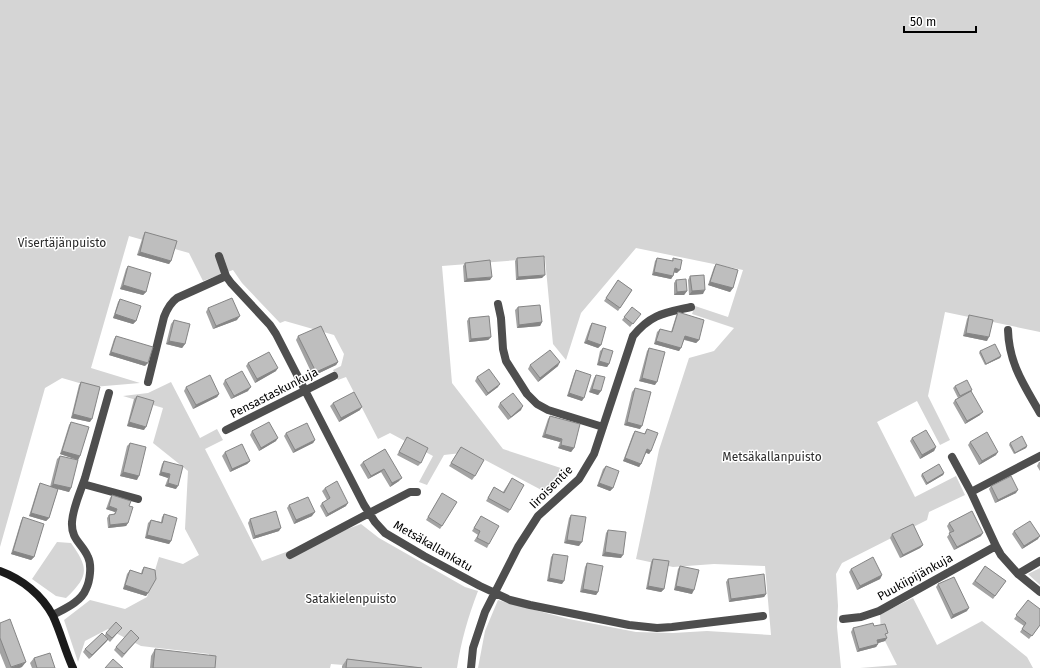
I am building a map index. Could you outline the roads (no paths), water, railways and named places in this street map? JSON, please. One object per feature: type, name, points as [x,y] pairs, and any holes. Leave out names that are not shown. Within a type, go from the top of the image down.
[{"type":"street","name":"Metsäkallankatu","points":[[219,256],[230,283],[270,325],[276,334],[368,513],[384,533],[494,593],[530,606],[630,625],[657,628],[763,616]]},
{"type":"street","points":[[148,382],[164,317],[171,302],[226,276]]},
{"type":"street","points":[[498,304],[502,318],[503,349],[506,361],[516,379],[527,394],[537,404],[548,410],[603,427]]},
{"type":"street","name":"Iiroisentie","points":[[471,668],[473,648],[485,612],[518,547],[538,516],[579,479],[594,454],[634,336],[650,319],[661,314],[691,307]]},
{"type":"street","points":[[1008,330],[1008,345],[1016,370],[1040,413]]},
{"type":"street","name":"Pensastaskunkuja","points":[[226,430],[334,376]]},
{"type":"street","points":[[53,615],[80,597],[86,590],[89,580],[89,558],[72,532],[73,513],[83,484],[109,393]]},
{"type":"street","points":[[971,492],[1040,456]]},
{"type":"street","points":[[952,457],[971,492],[996,546],[1005,560],[1018,574],[1040,592]]},
{"type":"street","points":[[83,484],[138,499]]},
{"type":"street","points":[[290,555],[410,492],[417,492]]},
{"type":"street","name":"Puukiipijänkuja","points":[[843,619],[861,617],[879,611],[996,546]]},
{"type":"street","points":[[1018,574],[1040,561]]},
{"type":"street","points":[[0,571],[20,580],[44,602],[53,615],[73,668]]},
{"type":"park label","name":"Visertäjänpuisto","points":[[62,243]]},
{"type":"park label","name":"Metsäkallanpuisto","points":[[772,457]]},
{"type":"park label","name":"Satakielenpuisto","points":[[351,599]]}]
